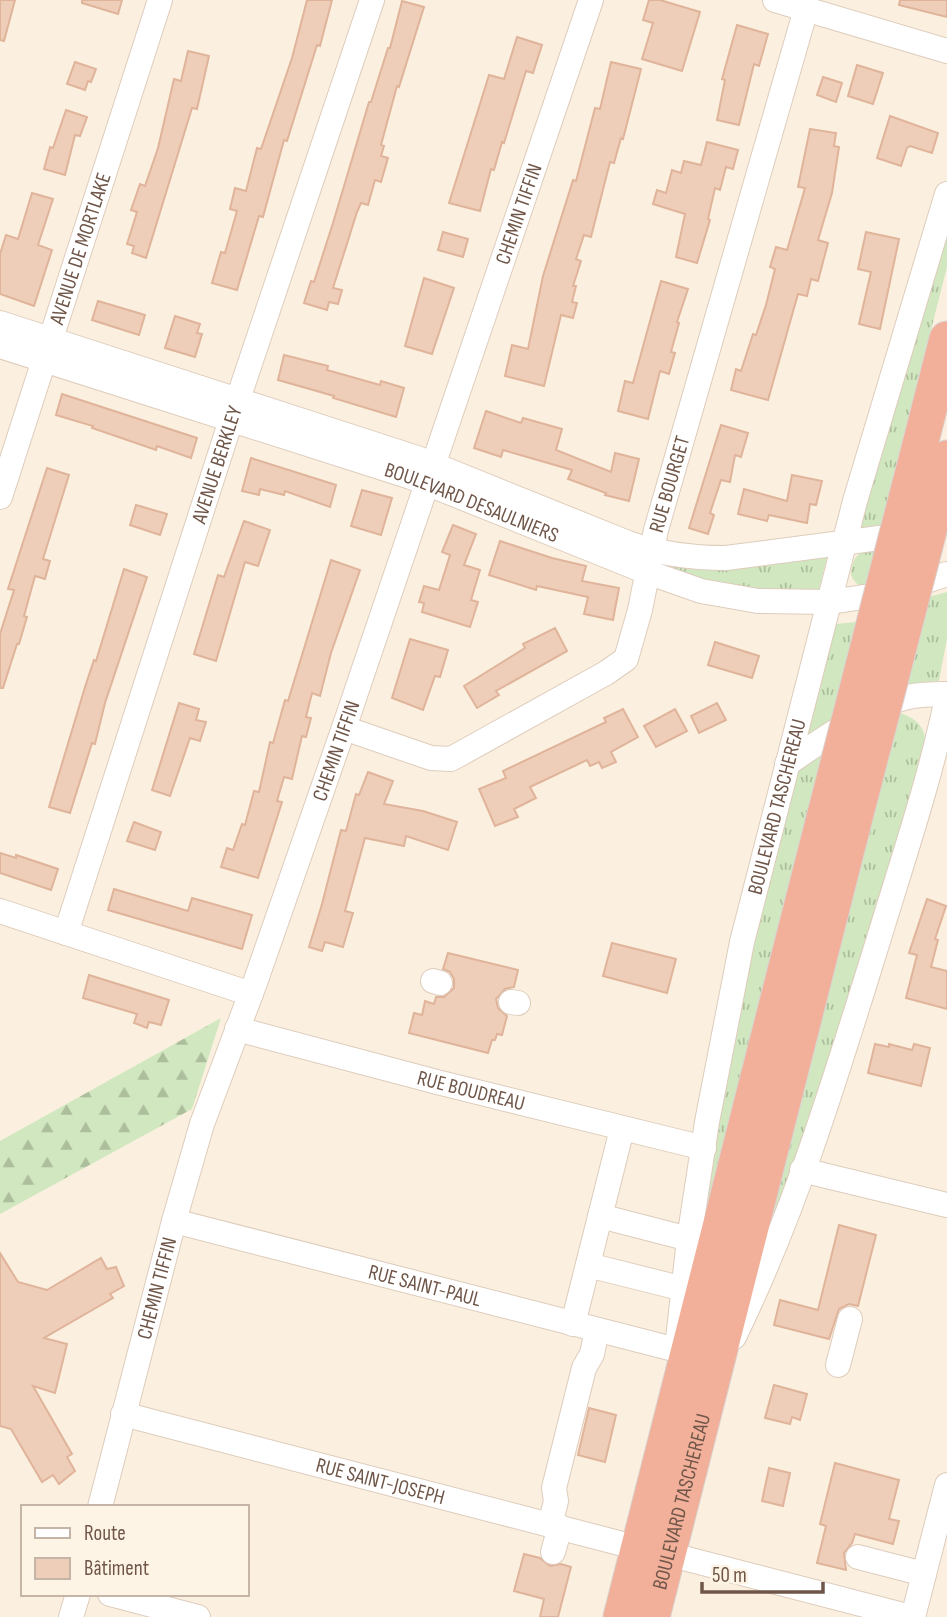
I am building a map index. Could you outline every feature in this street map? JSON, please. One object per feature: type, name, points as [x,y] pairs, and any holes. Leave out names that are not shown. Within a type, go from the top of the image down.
[{"type":"highway","name":"BOULEVARD TASCHEREAU","points":[[652,1617],[653,1551],[667,1432],[838,826],[933,473],[947,339]]},
{"type":"highway","name":"BOULEVARD TASCHEREAU","points":[[621,1617],[653,1551],[709,1387],[838,826]]},
{"type":"street","name":"AVENUE DE MORTLAKE","points":[[0,497],[160,0]]},
{"type":"street","name":"AVENUE BERKLEY","points":[[66,933],[234,411],[372,0]]},
{"type":"street","name":"CHEMIN TIFFIN","points":[[100,1505],[202,1124],[251,994],[344,728],[592,0]]},
{"type":"street","points":[[775,0],[947,51]]},
{"type":"street","name":"RUE BOURGET","points":[[344,728],[431,758],[446,760],[457,757],[623,663],[630,651],[649,561],[806,9]]},
{"type":"street","name":"BOULEVARD TASCHEREAU","points":[[667,1432],[690,1239],[736,968],[845,543],[947,194]]},
{"type":"street","name":"BOULEVARD DESAULNIERS","points":[[0,323],[47,349],[430,474],[649,561],[701,591],[747,600],[830,602],[890,593],[947,574]]},
{"type":"street","name":"BOULEVARD DESAULNIERS","points":[[0,346],[47,349]]},
{"type":"street","name":"BOULEVARD DESAULNIERS","points":[[649,561],[687,556],[726,558],[947,529]]},
{"type":"street","points":[[788,764],[842,728],[895,701],[908,697],[947,696]]},
{"type":"street","name":"BOULEVARD TASCHEREAU","points":[[709,1387],[766,1272],[802,1170],[867,978],[925,788],[947,696]]},
{"type":"street","points":[[0,911],[251,994]]},
{"type":"street","name":"RUE BOUDREAU","points":[[237,1029],[436,1083],[704,1148]]},
{"type":"street","points":[[573,1324],[622,1129]]},
{"type":"street","points":[[802,1170],[947,1205]]},
{"type":"street","points":[[600,1216],[690,1239]]},
{"type":"street","name":"RUE SAINT-PAUL","points":[[174,1222],[677,1350]]},
{"type":"street","points":[[588,1265],[684,1289]]},
{"type":"street","points":[[838,1365],[850,1320]]},
{"type":"street","points":[[553,1552],[556,1501],[554,1488],[584,1368],[592,1354],[597,1330]]},
{"type":"street","name":"RUE SAINT-JOSEPH","points":[[123,1414],[912,1617]]},
{"type":"street","points":[[912,1617],[947,1485]]},
{"type":"street","points":[[858,1557],[924,1574]]},
{"type":"street","points":[[71,1617],[77,1596]]},
{"type":"street","points":[[118,1596],[198,1617]]},
{"type":"green space","points":[[947,233],[947,267],[881,525],[860,528]]},
{"type":"green space","points":[[875,548],[865,587],[853,580],[853,564],[860,553]]},
{"type":"green space","points":[[828,554],[818,593],[729,588],[672,571],[673,565]]},
{"type":"green space","points":[[947,592],[947,638],[939,681],[907,684],[929,597]]},
{"type":"green space","points":[[856,622],[831,722],[805,736],[836,624]]},
{"type":"green space","points":[[900,713],[918,723],[926,743],[837,1041],[762,1250]]},
{"type":"green space","points":[[824,750],[702,1227],[742,986],[792,780],[803,764]]},
{"type":"green space","points":[[221,1018],[192,1109],[0,1214],[0,1141]]},
{"type":"building","points":[[0,0],[15,0],[4,41],[0,40]]},
{"type":"building","points":[[82,0],[122,0],[118,14],[82,3]]},
{"type":"building","points":[[307,0],[332,0],[320,46],[317,45],[287,141],[284,140],[263,217],[259,216],[237,290],[212,283],[221,252],[225,253],[237,211],[230,209],[235,188],[246,191],[257,148],[261,149],[292,58]]},
{"type":"building","points":[[649,0],[660,0],[700,12],[682,71],[642,59],[653,23],[643,20]]},
{"type":"building","points":[[900,0],[947,0],[947,17],[899,5]]},
{"type":"building","points":[[402,1],[424,7],[399,87],[397,86],[381,145],[384,146],[381,156],[388,158],[381,182],[375,180],[368,205],[361,203],[357,212],[333,288],[342,290],[338,304],[329,302],[327,310],[304,303],[311,281],[314,282],[369,102],[390,48]]},
{"type":"building","points":[[737,25],[768,34],[759,66],[754,64],[739,125],[717,120],[725,80],[722,79]]},
{"type":"building","points":[[517,37],[542,45],[533,73],[526,71],[504,143],[502,142],[494,170],[491,169],[480,211],[449,203],[489,75],[504,79]]},
{"type":"building","points":[[188,51],[209,56],[197,109],[192,108],[146,258],[132,253],[134,246],[127,244],[137,212],[131,210],[140,184],[145,186],[158,148],[174,79],[181,81]]},
{"type":"building","points":[[75,62],[96,69],[85,90],[67,84]]},
{"type":"building","points":[[611,62],[641,69],[623,139],[621,138],[614,163],[610,162],[591,237],[584,235],[576,259],[581,261],[573,286],[576,286],[572,302],[577,303],[573,318],[561,315],[544,386],[505,376],[512,345],[528,349],[543,276],[573,180],[576,181],[595,108],[600,109]]},
{"type":"building","points":[[857,65],[883,73],[873,104],[848,96]]},
{"type":"building","points":[[823,77],[842,83],[836,102],[817,95]]},
{"type":"building","points":[[66,110],[87,117],[80,136],[75,135],[65,175],[44,169]]},
{"type":"building","points":[[890,116],[938,133],[932,153],[910,146],[901,166],[877,158]]},
{"type":"building","points":[[810,129],[836,133],[834,146],[839,147],[832,193],[818,240],[828,243],[818,281],[811,279],[807,296],[798,294],[768,400],[731,390],[736,369],[741,371],[766,305],[775,269],[770,267],[776,247],[787,250],[805,188],[798,187]]},
{"type":"building","points":[[707,142],[738,150],[733,169],[726,167],[720,190],[715,188],[708,219],[710,220],[697,263],[676,257],[685,214],[653,204],[657,190],[666,193],[672,170],[681,173],[684,161],[701,165]]},
{"type":"building","points":[[32,193],[53,199],[38,245],[52,250],[34,306],[0,294],[0,254],[6,235],[18,239]]},
{"type":"building","points":[[443,232],[468,239],[463,257],[438,250]]},
{"type":"building","points":[[866,232],[899,239],[880,329],[859,324],[871,272],[858,269]]},
{"type":"building","points":[[424,278],[454,288],[432,354],[405,346]]},
{"type":"building","points":[[661,281],[688,289],[677,322],[679,323],[671,352],[675,353],[669,374],[660,371],[648,419],[618,411],[625,381],[633,383]]},
{"type":"building","points":[[98,301],[145,315],[139,335],[92,320]]},
{"type":"building","points":[[175,316],[200,324],[197,333],[202,334],[195,357],[165,348]]},
{"type":"building","points":[[284,355],[328,366],[327,370],[380,385],[381,381],[404,388],[396,417],[278,380]]},
{"type":"building","points":[[62,394],[197,438],[191,458],[157,446],[156,450],[56,415]]},
{"type":"building","points":[[486,411],[521,423],[523,418],[562,429],[556,450],[611,472],[615,453],[639,459],[629,501],[605,495],[606,493],[568,479],[572,470],[503,450],[501,457],[474,448]]},
{"type":"building","points":[[721,425],[748,433],[741,457],[735,455],[730,482],[721,480],[710,513],[714,515],[708,534],[689,528]]},
{"type":"building","points":[[251,458],[336,485],[330,507],[285,491],[284,495],[260,489],[259,495],[242,491]]},
{"type":"building","points":[[47,468],[69,475],[43,559],[50,561],[45,579],[35,576],[19,644],[3,688],[0,688],[0,634],[14,590],[8,589]]},
{"type":"building","points":[[792,475],[822,481],[816,505],[810,504],[807,523],[769,515],[767,521],[738,514],[744,489],[787,501]]},
{"type":"building","points":[[362,490],[392,498],[381,535],[351,526]]},
{"type":"building","points":[[136,505],[167,514],[160,535],[130,525]]},
{"type":"building","points":[[244,521],[270,530],[258,566],[245,562],[216,661],[194,654],[218,575],[224,577]]},
{"type":"building","points":[[453,525],[476,534],[464,565],[480,570],[471,600],[478,602],[470,627],[422,612],[424,603],[419,602],[424,586],[439,590],[450,555],[442,552]]},
{"type":"building","points":[[500,541],[586,566],[582,581],[619,588],[613,620],[584,614],[588,597],[537,586],[536,590],[489,575]]},
{"type":"building","points":[[331,560],[360,570],[331,653],[320,696],[312,693],[306,717],[311,718],[306,737],[302,736],[292,779],[284,777],[277,801],[282,802],[258,878],[221,867],[227,848],[233,850],[242,824],[245,825],[254,791],[259,792],[270,742],[273,743],[285,700],[288,701]]},
{"type":"building","points":[[124,569],[147,577],[105,703],[95,744],[92,743],[70,813],[49,807]]},
{"type":"building","points":[[555,628],[567,651],[496,691],[499,695],[477,708],[464,686],[525,648],[523,644]]},
{"type":"building","points":[[410,639],[448,650],[440,677],[435,676],[423,710],[392,698]]},
{"type":"building","points":[[715,642],[759,656],[752,678],[708,665]]},
{"type":"building","points":[[179,703],[199,709],[196,720],[206,722],[200,741],[190,738],[170,796],[152,790]]},
{"type":"building","points":[[717,703],[726,720],[699,733],[691,716]]},
{"type":"building","points":[[623,709],[638,737],[611,752],[616,762],[602,768],[599,762],[590,766],[587,760],[530,787],[536,798],[514,809],[518,817],[495,826],[479,789],[506,778],[503,771],[606,722],[604,718]]},
{"type":"building","points":[[675,709],[687,731],[656,747],[644,726]]},
{"type":"building","points":[[368,772],[393,781],[384,804],[423,811],[457,822],[448,850],[406,836],[404,846],[365,838],[345,911],[353,913],[343,947],[325,942],[322,951],[309,947],[341,830],[346,831],[356,794],[359,795]]},
{"type":"building","points":[[134,822],[161,832],[155,850],[127,841]]},
{"type":"building","points":[[0,853],[16,858],[16,855],[58,869],[51,890],[0,873]]},
{"type":"building","points":[[114,889],[188,911],[192,898],[252,915],[242,949],[108,910]]},
{"type":"building","points":[[927,899],[946,906],[935,939],[938,940],[931,967],[947,971],[947,1009],[906,998],[917,955],[909,953]]},
{"type":"building","points":[[612,943],[676,959],[667,993],[603,976]]},
{"type":"building","points":[[448,953],[518,970],[514,987],[505,989],[496,999],[498,1008],[507,1016],[502,1035],[497,1034],[495,1040],[492,1040],[488,1053],[409,1033],[414,1013],[422,1015],[425,1001],[434,1004],[436,997],[444,997],[454,988],[454,979],[450,972],[443,969]]},
{"type":"building","points":[[89,975],[169,1000],[161,1025],[149,1022],[147,1028],[134,1023],[137,1014],[83,998]]},
{"type":"building","points":[[875,1044],[889,1047],[889,1044],[912,1050],[914,1044],[930,1048],[921,1086],[868,1073]]},
{"type":"building","points":[[839,1225],[876,1235],[858,1306],[849,1304],[839,1309],[829,1339],[774,1325],[780,1300],[818,1310]]},
{"type":"building","points":[[0,1253],[18,1282],[47,1290],[101,1258],[107,1269],[116,1267],[124,1286],[110,1294],[113,1298],[44,1338],[67,1344],[55,1393],[33,1386],[72,1454],[67,1457],[75,1471],[59,1484],[53,1475],[42,1482],[11,1429],[0,1426]]},
{"type":"building","points":[[774,1385],[807,1394],[800,1420],[792,1417],[790,1424],[765,1418]]},
{"type":"building","points":[[589,1408],[616,1415],[605,1462],[578,1455]]},
{"type":"building","points":[[835,1463],[899,1480],[889,1519],[899,1521],[893,1544],[855,1534],[844,1553],[846,1570],[817,1563],[826,1526],[820,1524]]},
{"type":"building","points":[[769,1468],[790,1473],[783,1506],[762,1501]]},
{"type":"building","points":[[524,1554],[540,1558],[550,1566],[561,1564],[571,1567],[558,1617],[540,1617],[544,1599],[514,1591]]}]
